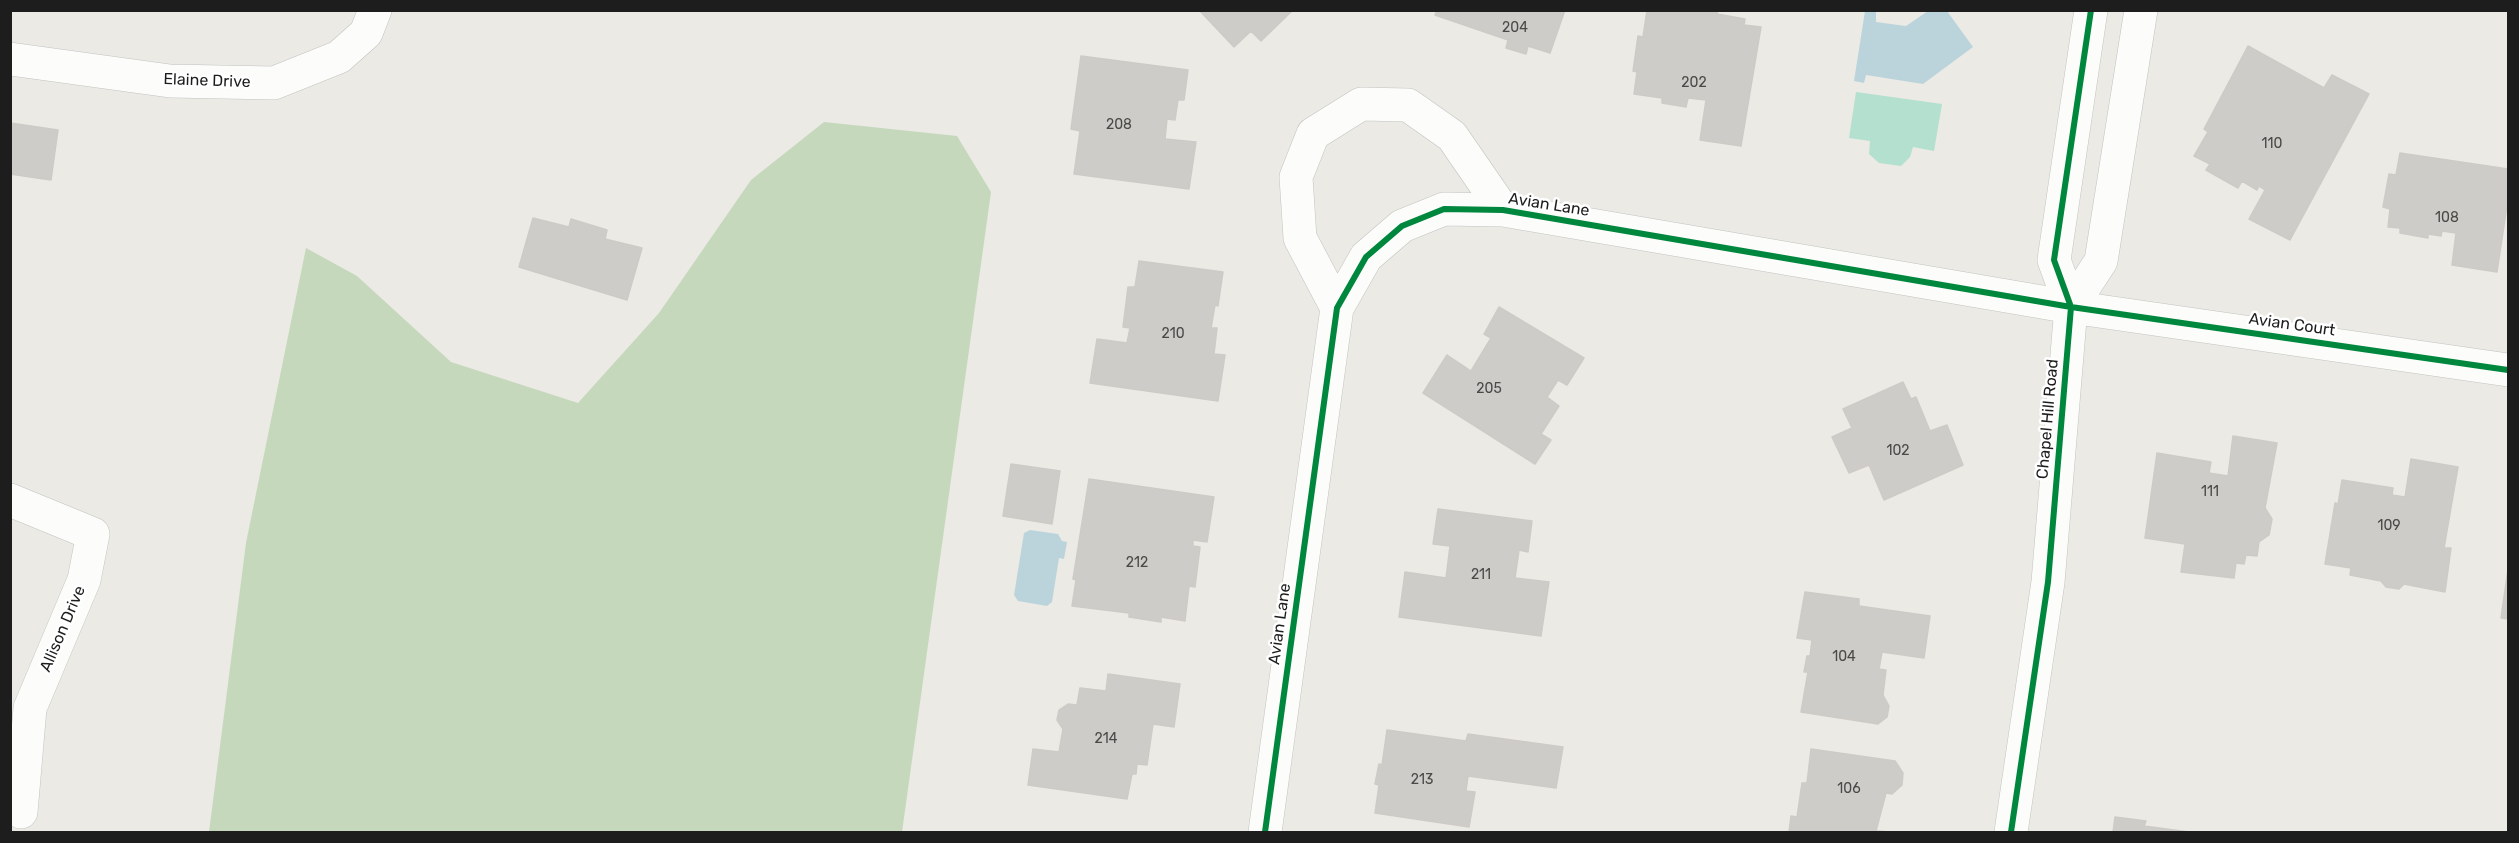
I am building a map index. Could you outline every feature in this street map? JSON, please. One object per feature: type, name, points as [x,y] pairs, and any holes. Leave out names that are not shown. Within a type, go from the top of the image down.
[{"type":"street","name":"Elaine Drive","points":[[10,59],[170,81],[274,83],[339,57],[366,33],[375,10]]},
{"type":"street","name":"Chapel Hill Road","points":[[2011,832],[2048,582],[2071,307],[2054,260],[2091,10]]},
{"type":"street","name":"Chapel Hill Road","points":[[2071,307],[2101,261],[2141,10]]},
{"type":"street","points":[[1337,308],[1300,238],[1296,177],[1313,134],[1361,104],[1408,105],[1452,136],[1503,210]]},
{"type":"street","name":"Avian Lane","points":[[1265,832],[1337,308],[1366,257],[1402,226],[1444,209],[1503,210],[2071,307]]},
{"type":"street","name":"Avian Court","points":[[2071,307],[2508,370]]},
{"type":"street","name":"Allison Drive","points":[[10,500],[93,534],[84,580],[30,708],[21,812]]},
{"type":"green space","points":[[1856,92],[1942,104],[1934,151],[1913,147],[1910,157],[1901,166],[1879,163],[1869,154],[1870,141],[1849,138]]},
{"type":"green space","points":[[824,122],[957,136],[991,192],[902,832],[209,832],[246,543],[306,248],[357,276],[451,362],[578,403],[659,313],[751,180]]},
{"type":"water","points":[[1865,11],[1876,12],[1876,22],[1906,26],[1928,11],[1947,11],[1973,47],[1923,84],[1866,75],[1864,83],[1854,81]]},
{"type":"water","points":[[1030,530],[1058,534],[1062,541],[1067,542],[1064,559],[1059,558],[1052,602],[1047,606],[1018,601],[1014,595],[1024,533]]},
{"type":"building","points":[[1199,10],[1293,10],[1261,41],[1251,31],[1234,47]]},
{"type":"building","points":[[1437,10],[1565,10],[1550,53],[1528,46],[1526,54],[1506,48],[1508,40],[1435,15]]},
{"type":"building","points":[[1647,10],[1718,10],[1717,14],[1745,19],[1744,25],[1761,27],[1741,146],[1700,140],[1706,100],[1688,98],[1686,107],[1662,103],[1662,98],[1634,94],[1637,72],[1633,71],[1638,36],[1643,37]]},
{"type":"building","points":[[2248,46],[2324,88],[2332,75],[2369,94],[2290,240],[2249,219],[2265,190],[2259,186],[2257,190],[2242,181],[2238,188],[2206,170],[2210,164],[2194,156],[2208,132],[2204,129]]},
{"type":"building","points":[[1081,56],[1188,70],[1184,100],[1178,100],[1175,120],[1167,119],[1165,139],[1196,142],[1189,189],[1074,174],[1080,131],[1071,129]]},
{"type":"building","points":[[10,123],[58,130],[51,180],[10,174]]},
{"type":"building","points":[[2400,153],[2508,169],[2508,199],[2497,272],[2452,265],[2456,233],[2442,231],[2441,236],[2428,234],[2428,238],[2400,233],[2400,228],[2388,227],[2390,209],[2383,207],[2389,174],[2396,175]]},
{"type":"building","points":[[533,218],[569,227],[571,219],[607,230],[605,239],[642,248],[627,300],[519,267]]},
{"type":"building","points":[[1139,261],[1223,272],[1218,306],[1215,305],[1211,328],[1217,328],[1214,354],[1225,355],[1218,401],[1090,383],[1097,339],[1127,343],[1130,328],[1123,327],[1128,287],[1135,287]]},
{"type":"building","points":[[1499,307],[1584,358],[1567,385],[1558,380],[1547,397],[1559,406],[1541,434],[1551,440],[1535,464],[1423,393],[1447,355],[1471,371],[1491,338],[1484,334]]},
{"type":"building","points":[[1903,382],[1911,399],[1916,397],[1930,431],[1947,425],[1963,465],[1884,500],[1869,465],[1849,473],[1832,437],[1852,428],[1843,409]]},
{"type":"building","points":[[2233,436],[2277,443],[2265,508],[2272,519],[2269,535],[2259,542],[2257,556],[2246,555],[2244,564],[2236,563],[2234,578],[2181,572],[2185,544],[2145,538],[2157,453],[2211,462],[2209,473],[2228,476]]},
{"type":"building","points":[[2411,459],[2458,467],[2444,548],[2451,548],[2445,592],[2404,584],[2399,589],[2386,587],[2381,581],[2350,575],[2351,568],[2325,564],[2335,503],[2338,504],[2342,480],[2393,488],[2392,495],[2405,497]]},
{"type":"building","points":[[1011,464],[1060,471],[1052,524],[1003,516]]},
{"type":"building","points":[[1089,479],[1214,497],[1207,542],[1193,540],[1193,546],[1200,547],[1195,587],[1189,586],[1185,621],[1161,617],[1161,622],[1129,617],[1129,613],[1072,606],[1076,580],[1073,579]]},
{"type":"building","points":[[1438,509],[1532,521],[1528,552],[1519,550],[1515,578],[1549,582],[1541,636],[1399,617],[1405,572],[1446,578],[1450,546],[1433,544]]},
{"type":"building","points":[[2508,569],[2508,619],[2501,618]]},
{"type":"building","points":[[1805,592],[1859,599],[1859,606],[1930,616],[1924,658],[1882,652],[1879,669],[1886,670],[1883,695],[1889,706],[1887,717],[1878,724],[1801,712],[1808,672],[1804,672],[1807,656],[1810,656],[1812,640],[1797,638]]},
{"type":"building","points":[[1108,674],[1180,684],[1174,727],[1153,724],[1147,765],[1137,764],[1136,774],[1132,774],[1127,799],[1028,785],[1033,749],[1059,752],[1063,729],[1057,720],[1059,710],[1068,704],[1077,705],[1080,688],[1106,691]]},
{"type":"building","points":[[1387,730],[1466,741],[1468,734],[1563,747],[1556,788],[1468,776],[1466,791],[1475,792],[1469,827],[1375,813],[1379,785],[1375,784],[1379,764],[1382,765]]},
{"type":"building","points":[[1811,749],[1895,761],[1903,773],[1902,785],[1892,794],[1886,793],[1876,831],[1890,832],[1789,832],[1791,816],[1797,817],[1802,783],[1807,783]]},
{"type":"building","points":[[2115,817],[2146,821],[2144,826],[2189,832],[2113,832]]},
{"type":"cycle path","points":[[2011,832],[2048,582],[2071,307],[2054,260],[2091,10]]},
{"type":"cycle path","points":[[1265,832],[1337,308],[1366,257],[1402,226],[1444,209],[1503,210],[2071,307],[2508,370]]}]
